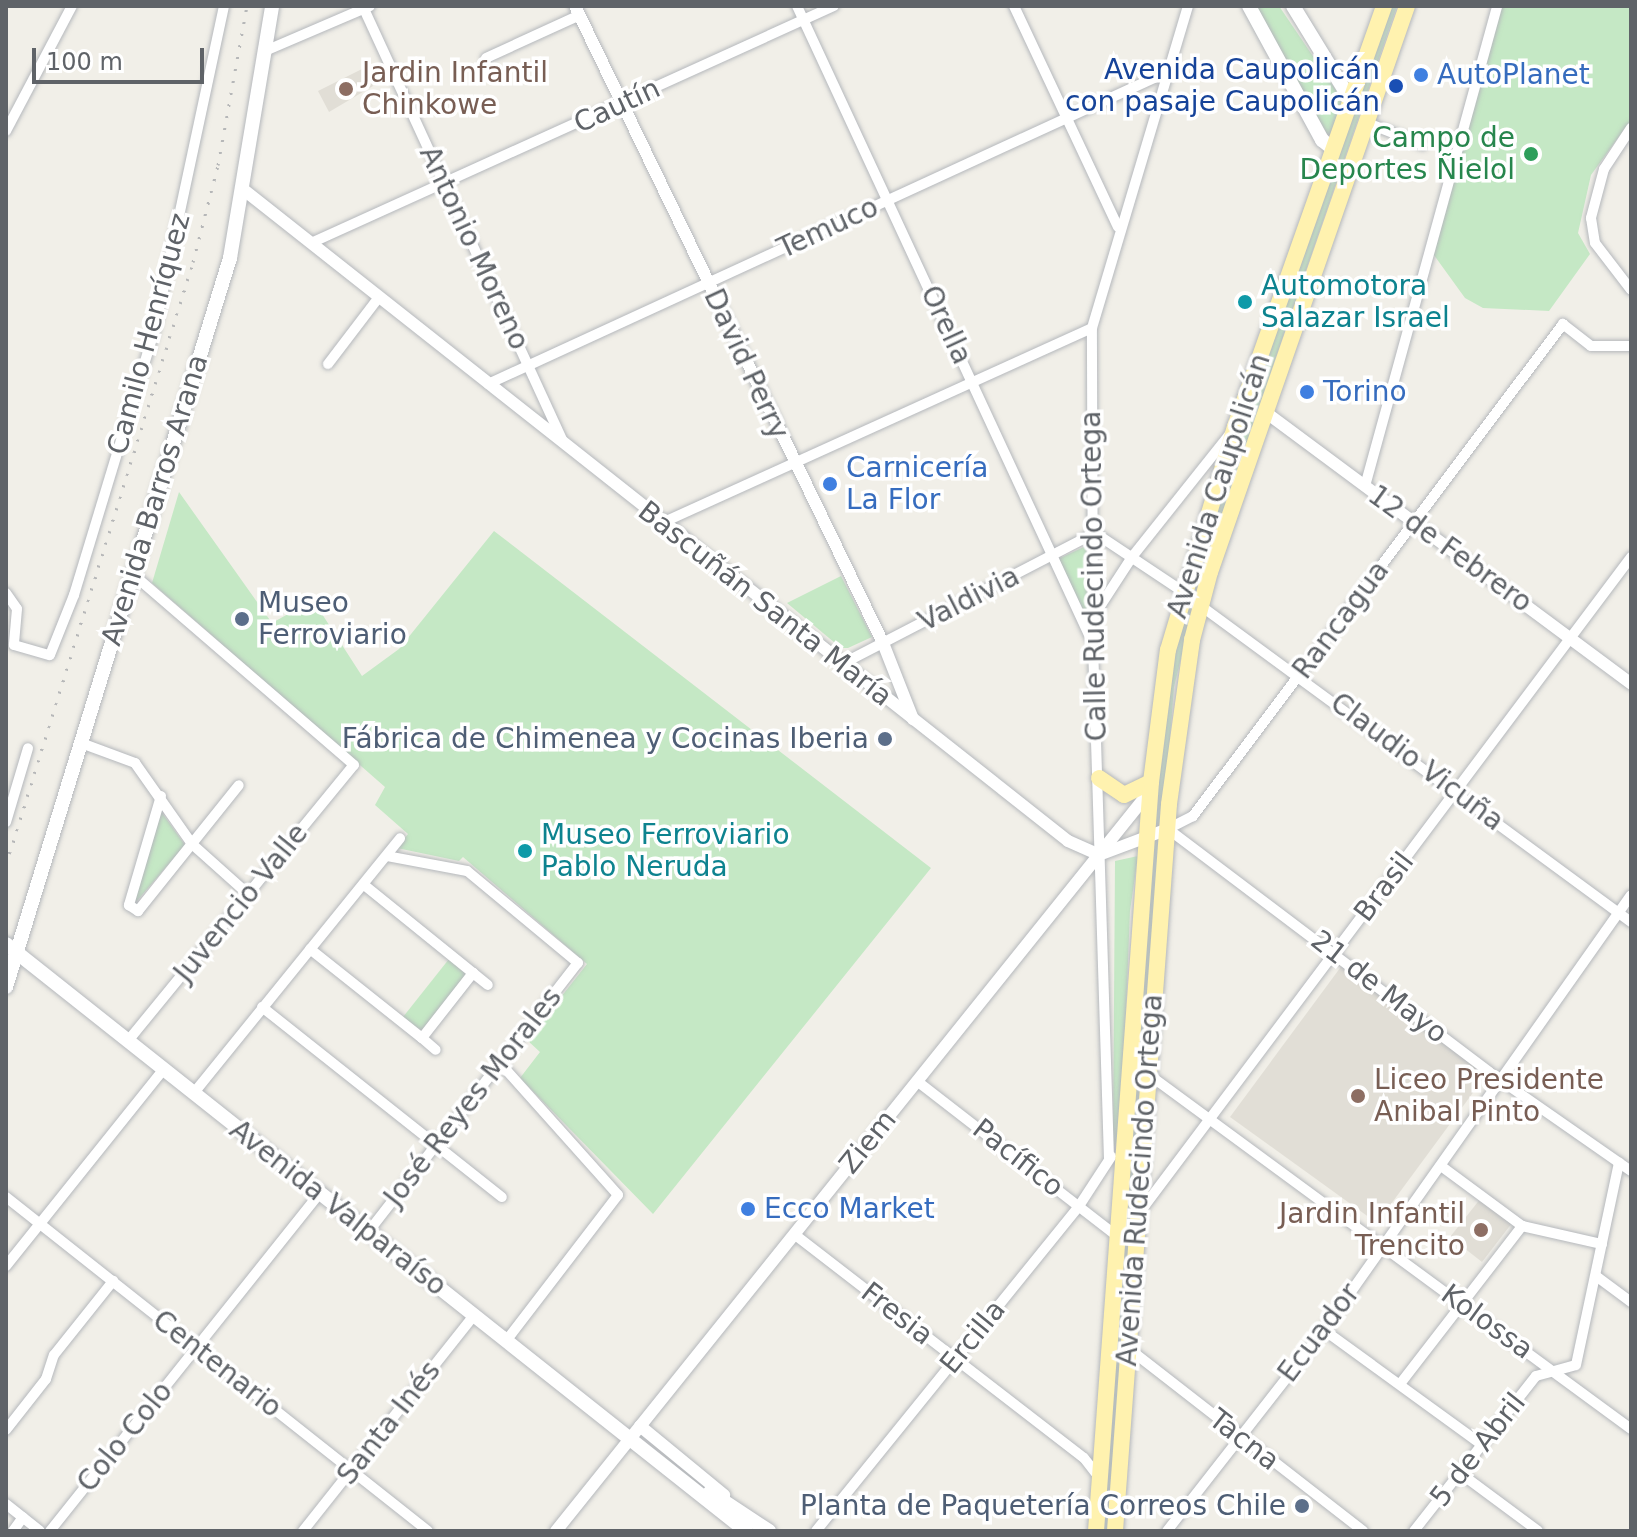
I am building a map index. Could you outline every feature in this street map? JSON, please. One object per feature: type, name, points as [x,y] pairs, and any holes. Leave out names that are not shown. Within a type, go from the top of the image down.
[{"type":"main road","name":"Avenida Barros Arana","points":[[6,987],[11,949],[81,743],[230,258],[244,190],[272,6]]},
{"type":"main road","points":[[1249,6],[1322,140],[1332,148]]},
{"type":"main road","points":[[1293,6],[1350,99],[1363,129]]},
{"type":"main road","name":"Avenida Caupolicán","points":[[1147,841],[1168,650],[1182,591],[1235,427],[1384,6]]},
{"type":"main road","name":"Avenida Caupolicán","points":[[1168,829],[1192,640],[1201,606],[1407,6]]},
{"type":"main road","points":[[1279,306],[1300,315]]},
{"type":"main road","points":[[1259,360],[1255,387],[1268,414]]},
{"type":"main road","points":[[1182,591],[1192,640]]},
{"type":"main road","points":[[1099,778],[1124,795],[1151,786]]},
{"type":"main road","name":"Avenida Rudecindo Ortega","points":[[1115,1531],[1126,1347],[1168,829]]},
{"type":"main road","name":"Avenida Rudecindo Ortega","points":[[1096,1531],[1147,841]]},
{"type":"main road","name":"Avenida Valparaíso","points":[[11,949],[506,1341],[635,1432],[672,1471],[749,1524],[769,1531]]},
{"type":"street","points":[[6,131],[72,6]]},
{"type":"street","name":"Camilo Henríquez","points":[[6,593],[17,609],[14,645],[50,655],[74,595],[155,328],[224,6]]},
{"type":"street","name":"Orella","points":[[797,6],[1093,644]]},
{"type":"street","name":"Cautín","points":[[311,243],[834,6]]},
{"type":"street","points":[[1014,6],[1118,227]]},
{"type":"street","name":"Calle Rudecindo Ortega","points":[[1109,1159],[1093,644],[1092,328],[1118,227],[1188,6]]},
{"type":"street","points":[[1365,486],[1497,6]]},
{"type":"street","points":[[265,51],[367,8]]},
{"type":"street","name":"Antonio Moreno","points":[[367,8],[564,444]]},
{"type":"street","points":[[486,58],[578,11]]},
{"type":"street","name":"David Perry","points":[[578,11],[793,463],[883,643],[915,722]]},
{"type":"street","name":"Temuco","points":[[488,384],[1167,72]]},
{"type":"street","points":[[6,99],[18,108]]},
{"type":"street","points":[[1631,128],[1604,169],[1591,218],[1595,243],[1631,290]]},
{"type":"street","points":[[1363,129],[1423,145]]},
{"type":"street","name":"Bascuñán Santa María","points":[[244,190],[915,722],[1068,841],[1099,855]]},
{"type":"street","points":[[328,364],[379,297]]},
{"type":"street","name":"Rancagua","points":[[1168,829],[1193,816],[1563,324],[1591,346],[1607,350],[1631,346]]},
{"type":"street","points":[[662,523],[1092,328]]},
{"type":"street","name":"12 de Febrero","points":[[1268,414],[1631,684]]},
{"type":"street","points":[[1093,616],[1132,557],[1235,427]]},
{"type":"street","points":[[1095,533],[1182,591]]},
{"type":"street","name":"Valdivia","points":[[842,664],[1095,533]]},
{"type":"street","name":"Brasil","points":[[1136,1217],[1631,557]]},
{"type":"street","name":"Juvencio Valle","points":[[127,1042],[354,765],[133,574]]},
{"type":"street","name":"Claudio Vicuña","points":[[1201,606],[1456,790],[1631,922]]},
{"type":"street","points":[[81,743],[135,763],[192,844],[248,894]]},
{"type":"street","points":[[6,822],[28,748]]},
{"type":"street","points":[[161,796],[129,905],[138,911],[239,785]]},
{"type":"street","name":"Ziem","points":[[556,1531],[1099,855],[1151,786]]},
{"type":"street","points":[[1099,855],[1147,841],[1168,829]]},
{"type":"street","name":"21 de Mayo","points":[[1168,829],[1335,952],[1500,1080],[1631,1171]]},
{"type":"street","points":[[193,1094],[400,838]]},
{"type":"street","name":"José Reyes Morales","points":[[369,1231],[578,963],[467,871],[387,856]]},
{"type":"street","points":[[363,884],[488,985]]},
{"type":"street","name":"Ecuador","points":[[1167,1531],[1324,1330],[1631,895]]},
{"type":"street","points":[[310,949],[436,1050]]},
{"type":"street","points":[[422,1038],[473,973]]},
{"type":"street","points":[[262,1007],[502,1197]]},
{"type":"street","points":[[500,1063],[618,1195],[506,1341]]},
{"type":"street","points":[[6,1266],[163,1070]]},
{"type":"street","name":"Kolossa","points":[[1148,1074],[1212,1118],[1381,1248],[1462,1303],[1631,1429]]},
{"type":"street","name":"Pacífico","points":[[917,1081],[1117,1236]]},
{"type":"street","name":"Ercilla","points":[[816,1531],[1079,1206],[1125,1139]]},
{"type":"street","name":"5 de Abril","points":[[1414,1531],[1536,1376],[1576,1365],[1619,1163]]},
{"type":"street","points":[[1441,1166],[1522,1226],[1602,1244]]},
{"type":"street","name":"Colo Colo","points":[[50,1531],[320,1193]]},
{"type":"street","name":"Centenario","points":[[6,1197],[428,1531]]},
{"type":"street","points":[[1400,1384],[1522,1226]]},
{"type":"street","name":"Fresia","points":[[794,1234],[1076,1452],[1099,1477]]},
{"type":"street","points":[[1596,1276],[1631,1302]]},
{"type":"street","points":[[6,1430],[46,1379],[54,1355],[113,1281]]},
{"type":"street","name":"Santa Inés","points":[[303,1531],[474,1315]]},
{"type":"street","points":[[1324,1330],[1482,1445]]},
{"type":"street","name":"Tacna","points":[[1126,1347],[1363,1531]]},
{"type":"street","name":"Avenida Valparaíso","points":[[635,1432],[749,1524]]},
{"type":"street","points":[[1076,1452],[1103,1440]]},
{"type":"street","points":[[1460,1473],[1538,1531]]},
{"type":"street","points":[[6,1504],[40,1531]]},
{"type":"street","points":[[13,1531],[23,1517]]},
{"type":"shaded area","name":"Jardin Infantil Chinkowe","points":[[364,68],[373,86],[329,112],[318,91]]},
{"type":"shaded area","name":"Liceo Presidente Anibal Pinto","points":[[1343,964],[1486,1075],[1377,1223],[1230,1117]]},
{"type":"shaded area","name":"Jardin Infantil Trencito","points":[[1481,1198],[1512,1223],[1482,1262],[1450,1237]]},
{"type":"green space","points":[[1256,6],[1279,6],[1340,96],[1344,103],[1334,136],[1327,134]]},
{"type":"green space","points":[[1389,6],[1397,6],[1201,575],[1174,687],[1108,1531],[1101,1531],[1157,789],[1173,651],[1240,428]]},
{"type":"green space","name":"Campo de Deportes Ñielol","points":[[1500,6],[1631,6],[1631,120],[1591,175],[1578,233],[1590,254],[1549,311],[1483,308],[1465,298],[1431,251]]},
{"type":"green space","points":[[179,492],[272,623],[313,600],[362,676],[399,649],[494,531],[931,868],[653,1214],[520,1078],[540,1052],[527,1040],[587,964],[463,857],[459,861],[397,848],[408,834],[375,805],[385,787],[152,583]]},
{"type":"green space","points":[[1088,545],[1089,615],[1087,617],[1058,559]]},
{"type":"green space","points":[[841,576],[872,637],[848,648],[841,648],[787,603]]},
{"type":"green space","points":[[160,810],[185,845],[136,902],[134,899]]},
{"type":"green space","points":[[1138,856],[1130,911],[1121,1137],[1113,1147],[1115,861]]},
{"type":"green space","points":[[449,959],[466,974],[421,1031],[403,1017]]},
{"type":"railway","points":[[6,865],[193,262],[218,165],[247,6]]},
{"type":"place","name":"AutoPlanet","points":[[1421,75]]},
{"type":"place","name":"Avenida Caupolicán con pasaje Caupolicán","points":[[1396,86]]},
{"type":"place","name":"Jardin Infantil Chinkowe","points":[[346,89]]},
{"type":"place","name":"Campo de Deportes Ñielol","points":[[1531,154]]},
{"type":"place","name":"Automotora Salazar Israel","points":[[1245,302]]},
{"type":"place","name":"Torino","points":[[1307,392]]},
{"type":"place","name":"Carnicería La Flor","points":[[830,484]]},
{"type":"place","name":"Museo Ferroviario","points":[[242,619]]},
{"type":"place","name":"Fábrica de Chimenea y Cocinas Iberia","points":[[885,739]]},
{"type":"place","name":"Museo Ferroviario Pablo Neruda","points":[[525,851]]},
{"type":"place","name":"Liceo Presidente Anibal Pinto","points":[[1358,1096]]},
{"type":"place","name":"Ecco Market","points":[[748,1209]]},
{"type":"place","name":"Jardin Infantil Trencito","points":[[1481,1230]]},
{"type":"place","name":"Planta de Paquetería Correos Chile","points":[[1302,1506]]}]
